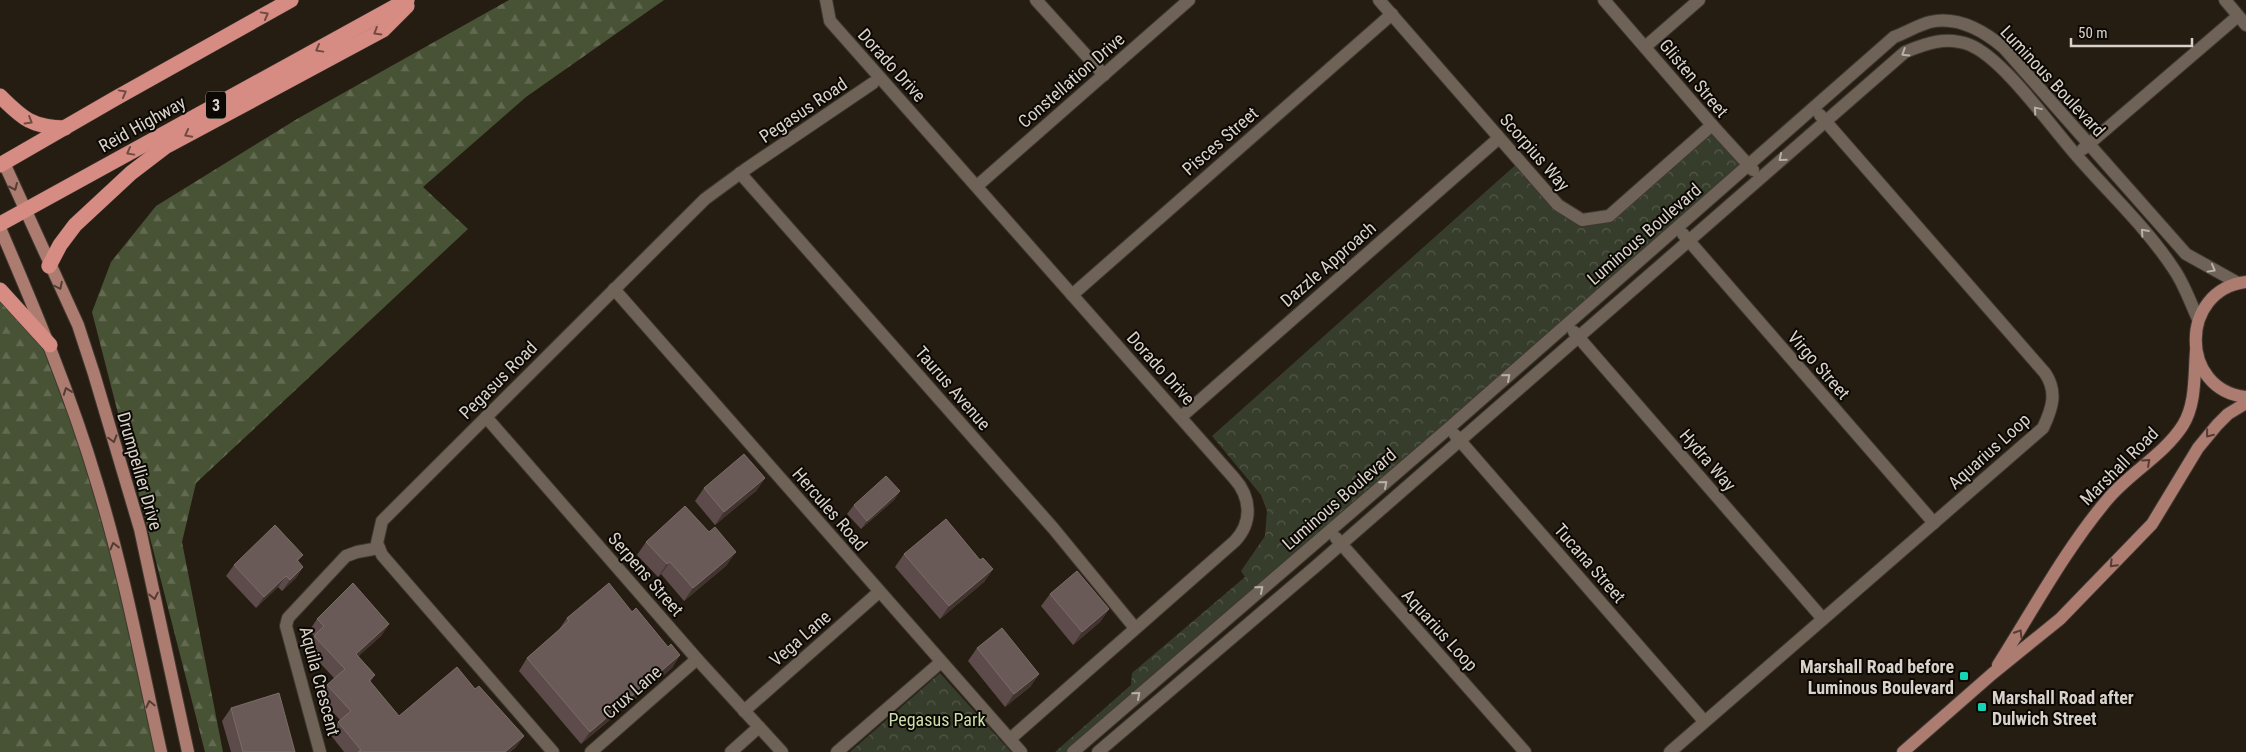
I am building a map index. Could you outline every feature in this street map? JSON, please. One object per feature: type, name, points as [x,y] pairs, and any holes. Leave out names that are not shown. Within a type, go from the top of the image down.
[{"type":"highway","name":"Reid Highway","points":[[1,161],[66,128],[122,94],[291,0]]},
{"type":"highway","name":"Reid Highway","points":[[0,224],[408,0]]},
{"type":"highway","points":[[49,266],[60,245],[75,225],[130,173],[165,147],[383,30],[414,0]]},
{"type":"highway","points":[[0,96],[23,117],[37,125],[66,128]]},
{"type":"highway","points":[[0,290],[50,345]]},
{"type":"main road","name":"Drumpellier Drive","points":[[1,161],[78,325],[140,529],[188,752]]},
{"type":"main road","points":[[0,228],[50,345],[85,443],[107,518],[161,752]]},
{"type":"main road","name":"Marshall Road","points":[[2242,282],[2221,290],[2207,303],[2198,319],[2194,335],[2201,367],[2211,380],[2224,390],[2246,397]]},
{"type":"main road","name":"Marshall Road","points":[[1992,674],[2083,529],[2114,492],[2164,447],[2183,425],[2193,399],[2196,351]]},
{"type":"main road","name":"Marshall Road","points":[[1903,752],[1992,674],[2060,619],[2152,524],[2198,448],[2228,414],[2246,403]]},
{"type":"street","name":"Dorado Drive","points":[[826,0],[830,21],[1243,489],[1248,505],[1246,522],[1235,541],[1010,739]]},
{"type":"street","points":[[1036,0],[1104,75]]},
{"type":"street","name":"Constellation Drive","points":[[977,186],[1188,0]]},
{"type":"street","name":"Scorpius Way","points":[[1379,0],[1558,205],[1582,220],[1609,216],[1712,125]]},
{"type":"street","name":"Glisten Street","points":[[1604,0],[1712,125],[1760,177]]},
{"type":"street","points":[[1645,47],[1699,0]]},
{"type":"street","points":[[2076,155],[2242,20],[2224,0]]},
{"type":"street","name":"Pisces Street","points":[[1072,295],[1392,14]]},
{"type":"street","name":"Luminous Boulevard","points":[[1073,752],[1568,325],[1894,37],[1930,22],[1956,22],[1976,28],[2004,48],[2186,254],[2242,282]]},
{"type":"street","name":"Luminous Boulevard","points":[[1098,752],[1905,52],[1930,41],[1951,40],[1969,45],[1983,52],[2004,70],[2162,252],[2175,270],[2198,319]]},
{"type":"street","name":"Pegasus Road","points":[[379,548],[378,533],[386,516],[705,199],[873,83]]},
{"type":"street","name":"Aquarius Loop","points":[[1670,752],[2043,428],[2051,411],[2053,394],[2051,382],[1813,107]]},
{"type":"street","name":"Dazzle Approach","points":[[1180,417],[1499,138]]},
{"type":"street","name":"Taurus Avenue","points":[[740,174],[1053,528],[1135,628]]},
{"type":"street","name":"Virgo Street","points":[[1678,228],[1934,523]]},
{"type":"street","name":"Hercules Road","points":[[614,289],[1021,752]]},
{"type":"street","name":"Hydra Way","points":[[1568,325],[1823,619]]},
{"type":"street","name":"Serpens Street","points":[[486,417],[697,659],[782,752]]},
{"type":"street","name":"Tucana Street","points":[[1449,428],[1704,721]]},
{"type":"street","name":"Aquarius Loop","points":[[1330,530],[1340,544],[1525,752]]},
{"type":"street","points":[[379,548],[382,555],[548,750]]},
{"type":"street","name":"Aquila Crescent","points":[[320,752],[286,626],[288,618],[346,556],[379,548]]},
{"type":"street","name":"Vega Lane","points":[[744,711],[879,592]]},
{"type":"street","name":"Crux Lane","points":[[591,752],[697,659]]},
{"type":"street","points":[[837,752],[941,662]]},
{"type":"street","points":[[731,752],[759,727]]},
{"type":"green space","points":[[509,0],[664,0],[526,97],[423,187],[468,229],[196,483],[182,542],[223,752],[205,752],[92,312],[111,262],[156,206],[297,119]]},
{"type":"green space","points":[[1712,125],[1748,165],[1073,752],[1055,752],[1131,685],[1132,673],[1245,577],[1241,571],[1265,536],[1267,511],[1261,495],[1212,436],[1520,161],[1582,220],[1609,216]]},
{"type":"green space","points":[[0,292],[50,345],[83,436],[161,752],[0,752]]},
{"type":"green space","name":"Pegasus Park","points":[[940,673],[1011,752],[850,752]]},
{"type":"building","points":[[744,454],[765,478],[724,512],[704,488]]},
{"type":"building","points":[[886,476],[900,491],[867,521],[854,505]]},
{"type":"building","points":[[685,506],[709,532],[715,527],[736,552],[693,588],[670,562],[667,564],[646,542]]},
{"type":"building","points":[[946,519],[980,560],[983,558],[993,569],[949,606],[904,554]]},
{"type":"building","points":[[275,525],[303,555],[297,560],[303,567],[290,580],[286,576],[264,597],[234,565]]},
{"type":"building","points":[[1077,571],[1109,609],[1082,632],[1050,594]]},
{"type":"building","points":[[353,583],[389,624],[356,654],[375,675],[369,680],[399,716],[457,667],[475,689],[479,686],[524,736],[505,752],[358,752],[361,750],[338,722],[351,711],[327,685],[345,669],[314,636],[324,626],[317,619]]},
{"type":"building","points":[[609,583],[632,612],[636,608],[668,647],[671,644],[680,655],[590,732],[527,658],[569,621],[567,618]]},
{"type":"building","points":[[1002,628],[1039,674],[1014,694],[977,648]]},
{"type":"building","points":[[279,693],[295,752],[243,752],[231,708]]},
{"type":"place","name":"Marshall Road before Luminous Boulevard","points":[[1964,676]]},
{"type":"place","name":"Marshall Road after Dulwich Street","points":[[1982,707]]}]
